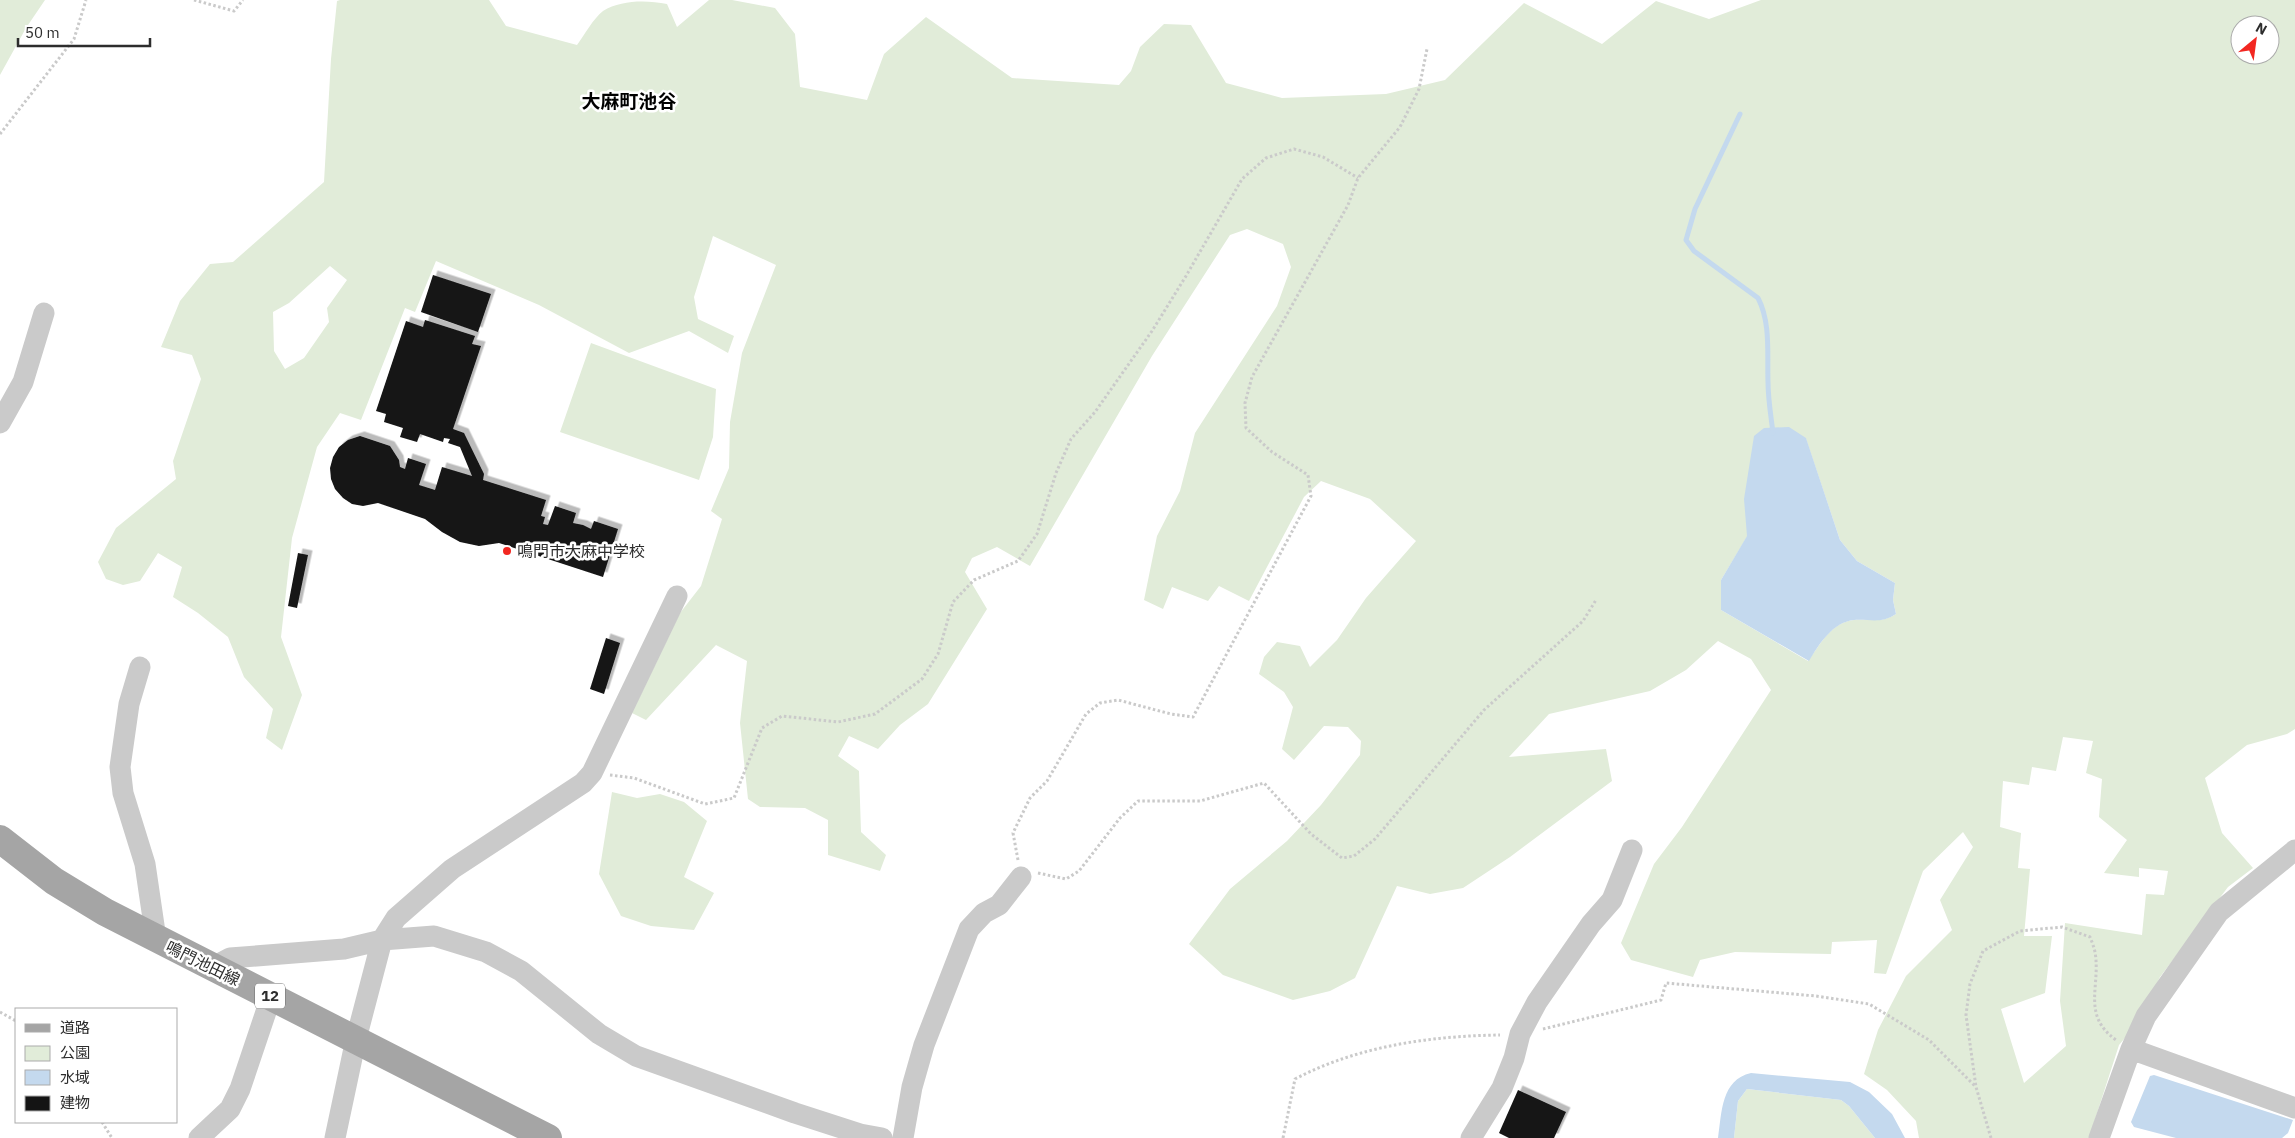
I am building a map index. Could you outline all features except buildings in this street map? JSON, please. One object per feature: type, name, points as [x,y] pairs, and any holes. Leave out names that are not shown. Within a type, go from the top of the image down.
[{"type":"main road","name":"鳴門池田線","points":[[0,839],[54,881],[156,939],[548,1138]]},
{"type":"street","points":[[0,423],[23,382],[44,313]]},
{"type":"street","points":[[335,1138],[356,1039],[382,940],[396,918],[452,869],[583,783],[592,773],[677,596]]},
{"type":"street","points":[[140,667],[129,704],[120,767],[123,793],[145,864],[156,939]]},
{"type":"street","points":[[1471,1138],[1502,1088],[1514,1058],[1520,1034],[1537,1002],[1591,924],[1612,900],[1632,850]]},
{"type":"street","points":[[2099,1138],[2137,1051],[2146,1016],[2219,912],[2295,850]]},
{"type":"street","points":[[903,1138],[912,1086],[924,1044],[969,929],[984,913],[999,905],[1021,877]]},
{"type":"street","points":[[213,968],[230,958],[344,949],[382,940],[434,936],[486,952],[521,972],[599,1034],[636,1056],[795,1114],[860,1134],[882,1138]]},
{"type":"street","points":[[199,1138],[230,1109],[240,1089],[271,997]]},
{"type":"street","points":[[2137,1051],[2295,1108]]},
{"type":"path","points":[[0,134],[74,39],[86,0]]},
{"type":"path","points":[[194,0],[234,11],[243,0]]},
{"type":"path","points":[[1427,49],[1419,89],[1400,127],[1358,178],[1348,205],[1252,377],[1245,403],[1246,428],[1272,452],[1308,474],[1311,496],[1194,718],[1118,700],[1100,703],[1086,714],[1047,782],[1030,798],[1013,832],[1021,877],[1036,872],[1049,877],[1066,879],[1078,871],[1120,818],[1138,801],[1200,802],[1264,783],[1311,834],[1342,858],[1354,856],[1375,839],[1484,710],[1583,621],[1596,600]]},
{"type":"path","points":[[592,773],[634,778],[705,804],[734,798],[762,728],[782,716],[838,722],[875,714],[922,679],[938,654],[953,602],[974,580],[1018,561],[1037,534],[1056,473],[1071,439],[1095,412],[1152,331],[1242,179],[1266,158],[1294,149],[1323,157],[1358,178]]},
{"type":"path","points":[[1991,1138],[1976,1087],[1966,1015],[1970,984],[1982,951],[2020,931],[2062,927],[2090,937],[2095,953],[2094,1002],[2101,1027],[2114,1038],[2137,1051]]},
{"type":"path","points":[[1283,1138],[1295,1079],[1342,1058],[1388,1045],[1482,1035],[1520,1034],[1661,1000],[1666,983],[1816,996],[1869,1004],[1929,1040],[1976,1087]]},
{"type":"path","points":[[0,1012],[15,1020]]},
{"type":"path","points":[[103,1123],[112,1138]]},
{"type":"green space","points":[[0,0],[45,0],[26,28],[0,75]]},
{"type":"green space","points":[[340,0],[489,0],[506,26],[577,45],[592,22],[599,14],[610,7],[642,2],[667,4],[677,27],[709,0],[732,0],[775,8],[795,34],[800,87],[867,100],[884,54],[926,17],[1012,78],[1119,85],[1131,71],[1140,47],[1164,24],[1191,25],[1226,83],[1282,98],[1386,94],[1445,80],[1524,3],[1602,44],[1656,1],[1709,19],[1761,0],[2295,0],[2295,729],[2287,734],[2247,745],[2205,778],[2222,833],[2253,868],[2228,887],[2160,977],[2136,1025],[2119,1045],[2089,1138],[1919,1138],[1916,1121],[1887,1090],[1864,1074],[1878,1030],[1906,976],[1952,930],[1940,900],[1973,847],[1963,832],[1923,871],[1886,974],[1874,973],[1877,940],[1832,942],[1831,954],[1735,952],[1700,960],[1693,977],[1631,960],[1621,943],[1654,864],[1682,827],[1771,690],[1751,659],[1718,641],[1686,670],[1650,691],[1549,714],[1509,757],[1606,749],[1612,781],[1510,857],[1463,888],[1430,894],[1397,886],[1355,978],[1330,991],[1293,1000],[1223,975],[1189,944],[1230,889],[1287,841],[1321,805],[1360,755],[1361,741],[1348,727],[1324,726],[1294,760],[1282,749],[1293,707],[1284,692],[1259,674],[1264,657],[1277,642],[1300,646],[1310,667],[1337,640],[1366,598],[1416,541],[1370,499],[1321,481],[1304,497],[1249,601],[1219,586],[1208,601],[1172,587],[1163,609],[1144,600],[1157,536],[1180,491],[1195,433],[1277,306],[1291,267],[1283,244],[1247,229],[1230,235],[1152,356],[1030,566],[997,547],[972,558],[965,572],[987,609],[928,704],[900,725],[878,749],[849,736],[838,756],[859,771],[861,832],[886,855],[880,871],[828,855],[828,820],[805,808],[760,807],[748,799],[740,723],[747,661],[716,645],[646,720],[632,713],[680,613],[701,586],[722,519],[711,511],[729,468],[730,422],[742,353],[776,265],[713,236],[694,297],[698,319],[734,336],[728,353],[689,331],[629,353],[539,305],[436,261],[415,312],[405,308],[361,420],[340,413],[317,447],[292,538],[281,637],[302,695],[282,750],[266,738],[273,709],[244,677],[228,637],[198,613],[173,597],[182,567],[158,553],[140,581],[123,585],[106,579],[98,562],[116,528],[176,479],[173,461],[201,379],[192,355],[161,347],[180,301],[210,264],[233,262],[324,182],[331,59],[337,1]],"holes":[[[330,266],[347,280],[327,308],[329,322],[304,358],[285,369],[274,351],[273,312],[289,303]],[[1806,439],[1840,540],[1857,561],[1895,583],[1893,600],[1896,614],[1885,619],[1854,620],[1839,625],[1827,635],[1808,661],[1721,610],[1721,580]],[[2063,737],[2093,741],[2086,773],[2102,779],[2099,817],[2127,840],[2104,873],[2139,877],[2139,868],[2168,871],[2164,895],[2146,894],[2142,935],[2065,923],[2060,1001],[2066,1046],[2024,1083],[2001,1009],[2045,993],[2052,936],[2024,936],[2030,869],[2018,868],[2021,833],[2000,827],[2003,781],[2029,785],[2032,767],[2056,771]]]},
{"type":"green space","points":[[591,343],[716,389],[713,437],[699,480],[560,432]]},
{"type":"green space","points":[[612,792],[637,798],[660,794],[684,802],[707,821],[684,877],[714,893],[694,930],[651,926],[621,916],[599,874]]},
{"type":"green space","points":[[1747,1089],[1841,1100],[1849,1106],[1875,1138],[1734,1138],[1738,1101]]},
{"type":"water","points":[[1789,427],[1806,438],[1840,540],[1857,561],[1895,583],[1893,600],[1896,614],[1881,620],[1854,620],[1840,625],[1827,635],[1809,661],[1721,610],[1721,580],[1747,536],[1744,499],[1754,436],[1764,428]]},
{"type":"water","points":[[1751,1073],[1850,1082],[1869,1092],[1892,1114],[1905,1138],[1875,1138],[1849,1106],[1841,1100],[1747,1089],[1738,1101],[1734,1138],[1718,1138],[1722,1108],[1728,1090],[1734,1082]]},
{"type":"water","points":[[2154,1075],[2293,1120],[2288,1133],[2282,1138],[2176,1138],[2134,1127],[2131,1122],[2150,1076]]},
{"type":"waterway","points":[[1740,114],[1695,209],[1686,240],[1694,251],[1758,298],[1767,328],[1768,395],[1773,433]]},
{"type":"place","name":"鳴門市大麻中学校","points":[[507,551]]},
{"type":"district","name":"大麻町池谷","points":[[629,101]]}]
